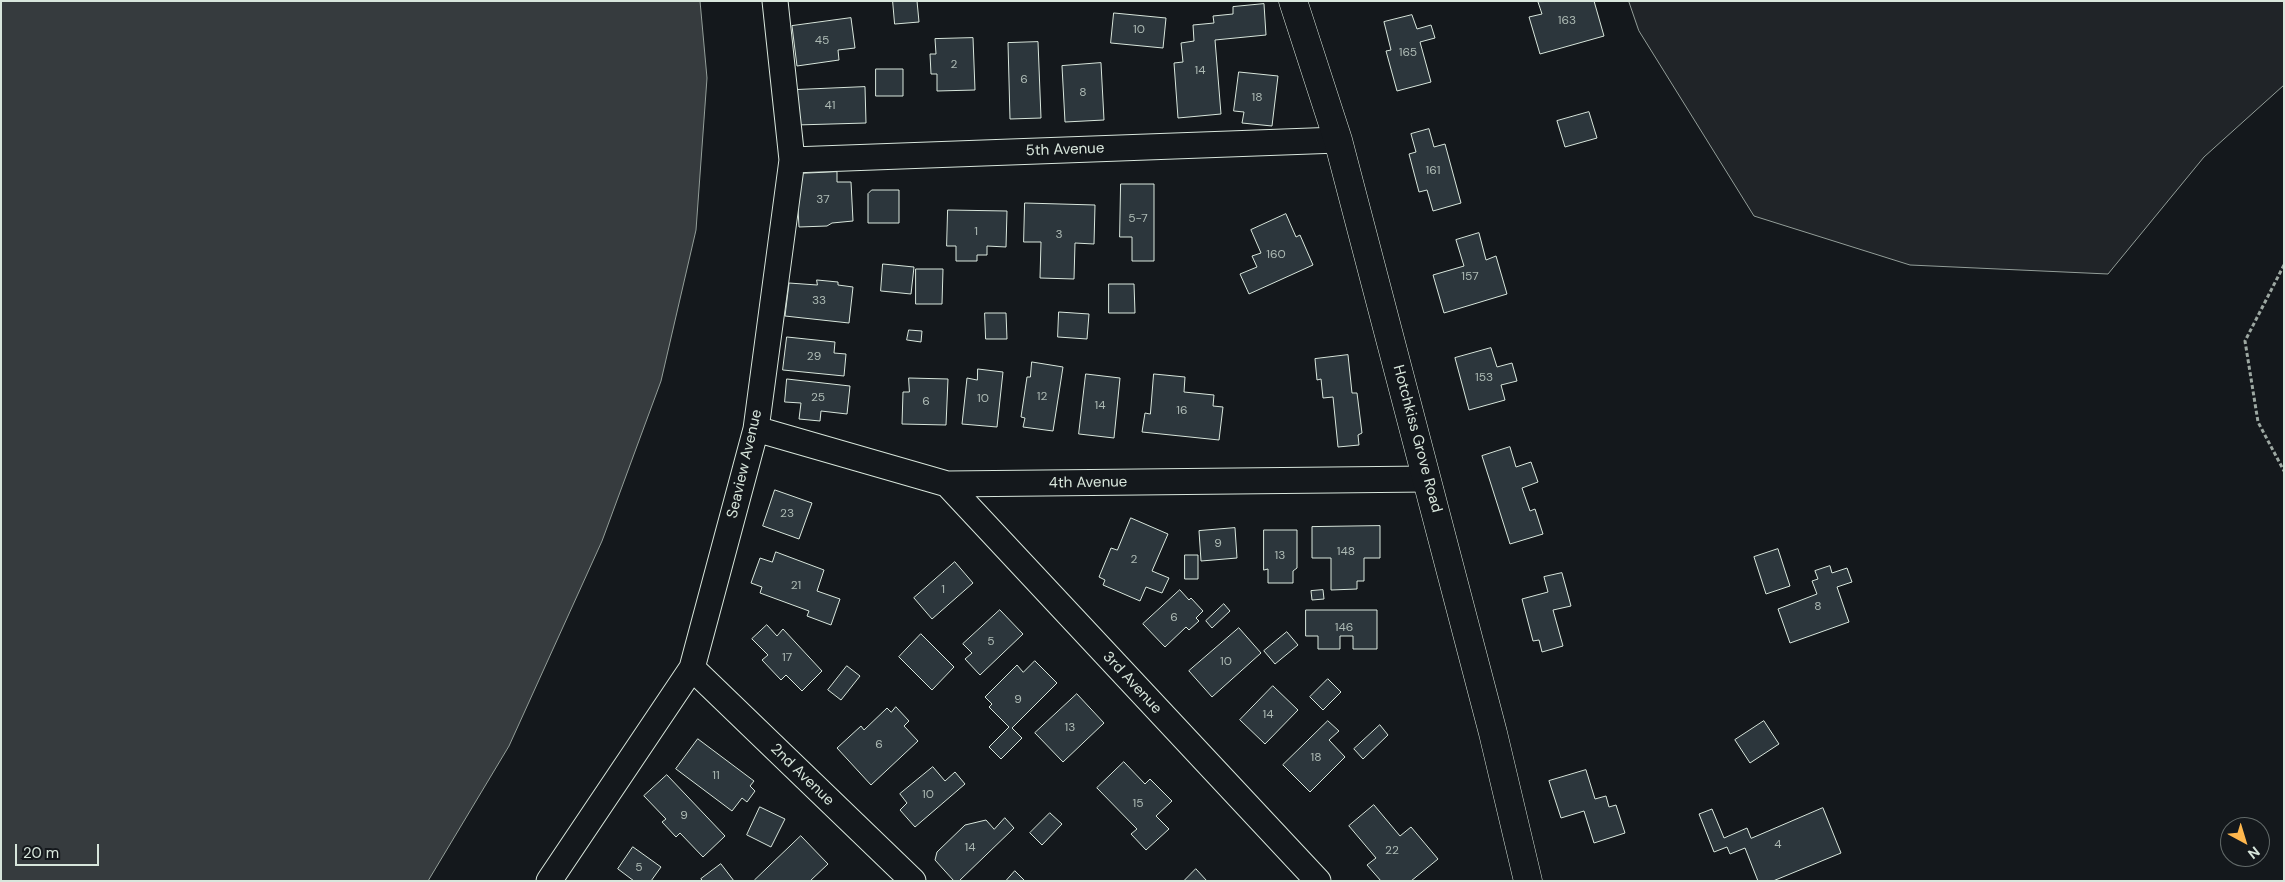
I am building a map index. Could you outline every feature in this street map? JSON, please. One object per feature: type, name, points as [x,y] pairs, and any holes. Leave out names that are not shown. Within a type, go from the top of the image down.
[{"type":"main road","name":"Hotchkiss Grove Road","points":[[1293,1],[1338,140],[1493,733],[1528,881]]},
{"type":"street","name":"Seaview Avenue","points":[[549,881],[692,668],[756,430],[792,160],[775,1]]},
{"type":"street","name":"5th Avenue","points":[[792,160],[1338,140]]},
{"type":"street","name":"4th Avenue","points":[[756,430],[946,484],[1427,478]]},
{"type":"street","name":"3rd Avenue","points":[[946,484],[1318,881]]},
{"type":"street","name":"2nd Avenue","points":[[692,668],[913,881]]},
{"type":"path","points":[[2284,265],[2245,341],[2258,422],[2284,471]]},
{"type":"shaded area","points":[[1,1],[700,1],[707,78],[696,230],[661,381],[602,541],[509,746],[428,881],[1,881]]},
{"type":"shaded area","points":[[1629,1],[2284,1],[2284,85],[2204,157],[2108,274],[1910,265],[1754,216],[1639,31]]},
{"type":"building","points":[[893,1],[917,1],[919,22],[895,24]]},
{"type":"building","points":[[1594,1],[1604,36],[1540,54],[1529,17],[1542,14],[1538,2]]},
{"type":"building","points":[[1264,4],[1266,35],[1215,40],[1221,114],[1178,118],[1174,63],[1183,62],[1181,43],[1194,41],[1193,25],[1214,23],[1213,16],[1233,14],[1233,7]]},
{"type":"building","points":[[1114,13],[1166,18],[1163,48],[1111,43]]},
{"type":"building","points":[[1412,15],[1417,29],[1431,25],[1435,38],[1420,42],[1431,82],[1397,91],[1386,51],[1391,50],[1384,22]]},
{"type":"building","points":[[851,18],[855,48],[838,50],[839,60],[797,66],[792,26]]},
{"type":"building","points":[[973,38],[975,90],[937,91],[937,74],[931,74],[930,54],[936,54],[935,39]]},
{"type":"building","points":[[1038,42],[1041,118],[1010,119],[1008,43]]},
{"type":"building","points":[[1101,63],[1104,120],[1065,122],[1062,66]]},
{"type":"building","points":[[876,69],[903,69],[903,96],[876,96]]},
{"type":"building","points":[[1239,72],[1278,76],[1272,126],[1242,123],[1244,112],[1234,111]]},
{"type":"building","points":[[865,87],[866,123],[796,125],[795,90]]},
{"type":"building","points":[[1589,112],[1597,138],[1565,147],[1557,121]]},
{"type":"building","points":[[1429,129],[1434,147],[1445,144],[1461,203],[1433,211],[1427,190],[1419,192],[1409,154],[1416,152],[1411,134]]},
{"type":"building","points":[[837,172],[837,182],[851,182],[853,221],[832,223],[827,226],[799,227],[796,174]]},
{"type":"building","points":[[1121,184],[1154,184],[1154,261],[1132,261],[1132,237],[1120,237]]},
{"type":"building","points":[[872,190],[899,190],[899,223],[868,223],[868,194]]},
{"type":"building","points":[[1025,203],[1095,205],[1094,244],[1075,243],[1074,279],[1040,278],[1041,242],[1024,242]]},
{"type":"building","points":[[948,210],[1007,211],[1006,247],[987,246],[987,255],[977,255],[977,261],[956,261],[956,246],[947,246]]},
{"type":"building","points":[[1286,214],[1296,237],[1300,235],[1313,265],[1249,294],[1240,274],[1257,267],[1252,256],[1261,253],[1251,230]]},
{"type":"building","points":[[1479,233],[1486,260],[1496,256],[1507,294],[1444,313],[1433,275],[1464,266],[1456,240]]},
{"type":"building","points":[[883,264],[914,267],[911,294],[881,291]]},
{"type":"building","points":[[916,269],[943,269],[942,304],[916,304]]},
{"type":"building","points":[[817,280],[838,282],[838,285],[853,287],[849,323],[785,316],[789,283],[817,285]]},
{"type":"building","points":[[1109,284],[1134,284],[1135,313],[1109,313]]},
{"type":"building","points":[[1059,312],[1089,314],[1087,339],[1058,337]]},
{"type":"building","points":[[985,313],[1006,313],[1007,339],[986,339]]},
{"type":"building","points":[[909,330],[922,331],[921,342],[907,340]]},
{"type":"building","points":[[787,337],[835,342],[834,353],[846,354],[844,376],[783,370]]},
{"type":"building","points":[[1491,348],[1497,367],[1512,363],[1517,381],[1501,385],[1505,400],[1469,410],[1455,358]]},
{"type":"building","points":[[1348,355],[1352,393],[1357,393],[1362,433],[1358,435],[1359,445],[1338,447],[1333,397],[1323,398],[1321,379],[1317,380],[1315,359]]},
{"type":"building","points":[[1032,362],[1063,367],[1053,431],[1023,427],[1025,418],[1021,417],[1027,377],[1030,377]]},
{"type":"building","points":[[978,369],[1003,372],[997,427],[962,424],[967,378],[977,380]]},
{"type":"building","points":[[1086,374],[1120,378],[1114,438],[1079,434]]},
{"type":"building","points":[[1154,374],[1185,377],[1184,392],[1214,395],[1213,406],[1223,407],[1219,440],[1142,432],[1145,413],[1150,414]]},
{"type":"building","points":[[909,378],[948,379],[946,425],[902,424],[903,392],[909,392]]},
{"type":"building","points":[[787,379],[850,386],[847,414],[821,411],[820,421],[799,419],[801,403],[785,402]]},
{"type":"building","points":[[1510,447],[1516,467],[1531,462],[1538,482],[1522,488],[1530,511],[1535,509],[1543,534],[1510,544],[1482,456]]},
{"type":"building","points":[[775,490],[812,503],[799,539],[763,526]]},
{"type":"building","points":[[1131,518],[1168,534],[1152,571],[1169,578],[1162,593],[1146,587],[1140,601],[1103,585],[1105,580],[1099,577],[1111,548],[1117,550]]},
{"type":"building","points":[[1380,526],[1380,558],[1364,558],[1364,581],[1357,581],[1357,589],[1331,590],[1331,558],[1312,558],[1312,527]]},
{"type":"building","points":[[1235,528],[1237,558],[1201,561],[1199,531]]},
{"type":"building","points":[[1264,530],[1297,530],[1297,568],[1293,571],[1293,583],[1268,583],[1268,569],[1264,570]]},
{"type":"building","points":[[1778,549],[1790,586],[1766,594],[1754,557]]},
{"type":"building","points":[[776,552],[824,570],[817,591],[840,599],[831,625],[807,616],[809,611],[760,593],[762,587],[751,583],[760,558],[772,562]]},
{"type":"building","points":[[1185,555],[1198,555],[1198,579],[1185,579]]},
{"type":"building","points":[[955,562],[973,583],[932,619],[914,598]]},
{"type":"building","points":[[1830,566],[1832,573],[1847,568],[1852,582],[1837,587],[1849,622],[1790,643],[1778,609],[1817,594],[1812,581],[1818,579],[1815,571]]},
{"type":"building","points":[[1562,573],[1571,606],[1553,610],[1563,646],[1542,652],[1539,640],[1533,641],[1522,599],[1548,592],[1544,577]]},
{"type":"building","points":[[1180,590],[1189,600],[1191,598],[1203,611],[1196,618],[1199,621],[1189,630],[1186,627],[1165,647],[1143,624]]},
{"type":"building","points":[[1323,590],[1324,599],[1312,600],[1311,591]]},
{"type":"building","points":[[1224,604],[1230,611],[1212,628],[1206,621]]},
{"type":"building","points":[[1000,610],[1023,634],[980,675],[965,659],[972,653],[963,644]]},
{"type":"building","points":[[1306,610],[1377,610],[1377,649],[1353,649],[1353,636],[1340,636],[1340,649],[1318,649],[1318,636],[1306,636]]},
{"type":"building","points":[[767,625],[777,636],[783,629],[822,671],[802,691],[786,675],[781,680],[762,660],[768,655],[752,639]]},
{"type":"building","points":[[1239,628],[1261,653],[1212,697],[1189,671]]},
{"type":"building","points":[[1287,632],[1298,645],[1275,664],[1264,651]]},
{"type":"building","points":[[921,634],[954,667],[932,690],[899,657]]},
{"type":"building","points":[[1035,661],[1057,683],[1012,728],[1022,738],[1001,759],[989,747],[1009,727],[989,707],[992,704],[985,697],[1017,665],[1023,672]]},
{"type":"building","points":[[847,666],[860,676],[841,700],[828,690]]},
{"type":"building","points":[[1328,679],[1341,692],[1323,710],[1310,697]]},
{"type":"building","points":[[1273,686],[1298,710],[1265,744],[1240,720]]},
{"type":"building","points":[[1077,694],[1104,723],[1063,762],[1035,733]]},
{"type":"building","points":[[896,707],[909,721],[904,726],[918,741],[871,785],[837,748],[861,726],[864,730],[887,708],[891,712]]},
{"type":"building","points":[[1328,721],[1339,731],[1329,740],[1345,757],[1310,792],[1283,765]]},
{"type":"building","points":[[1764,721],[1779,744],[1750,763],[1735,740]]},
{"type":"building","points":[[1380,725],[1388,735],[1363,759],[1354,749]]},
{"type":"building","points":[[698,739],[754,781],[750,786],[755,791],[747,802],[742,798],[732,811],[676,769]]},
{"type":"building","points":[[1124,762],[1145,784],[1150,779],[1172,801],[1156,816],[1169,829],[1146,850],[1131,834],[1137,829],[1097,788]]},
{"type":"building","points":[[933,767],[945,781],[955,772],[965,784],[915,827],[900,810],[907,803],[900,794]]},
{"type":"building","points":[[1586,770],[1595,799],[1606,796],[1609,807],[1616,805],[1625,833],[1594,843],[1584,811],[1561,818],[1549,781]]},
{"type":"building","points":[[667,775],[725,836],[703,857],[680,833],[676,837],[662,822],[666,819],[644,796]]},
{"type":"building","points":[[1374,805],[1400,836],[1411,827],[1438,859],[1411,881],[1381,881],[1367,865],[1376,858],[1349,826]]},
{"type":"building","points":[[760,807],[785,819],[771,847],[747,835]]},
{"type":"building","points":[[1823,808],[1841,853],[1773,881],[1758,881],[1745,848],[1730,854],[1727,847],[1714,852],[1699,814],[1712,809],[1724,838],[1747,828],[1751,838]]},
{"type":"building","points":[[1050,813],[1062,824],[1042,845],[1030,833]]},
{"type":"building","points":[[1005,818],[1014,828],[959,881],[954,881],[935,860],[937,852],[965,825],[986,820],[994,829]]},
{"type":"building","points":[[801,836],[828,864],[810,881],[755,880]]},
{"type":"building","points":[[633,847],[661,867],[651,881],[634,881],[618,869]]},
{"type":"building","points":[[721,864],[734,881],[703,881],[701,879]]},
{"type":"building","points":[[1196,869],[1207,881],[1184,881]]},
{"type":"building","points":[[1015,871],[1025,881],[1006,881]]}]
